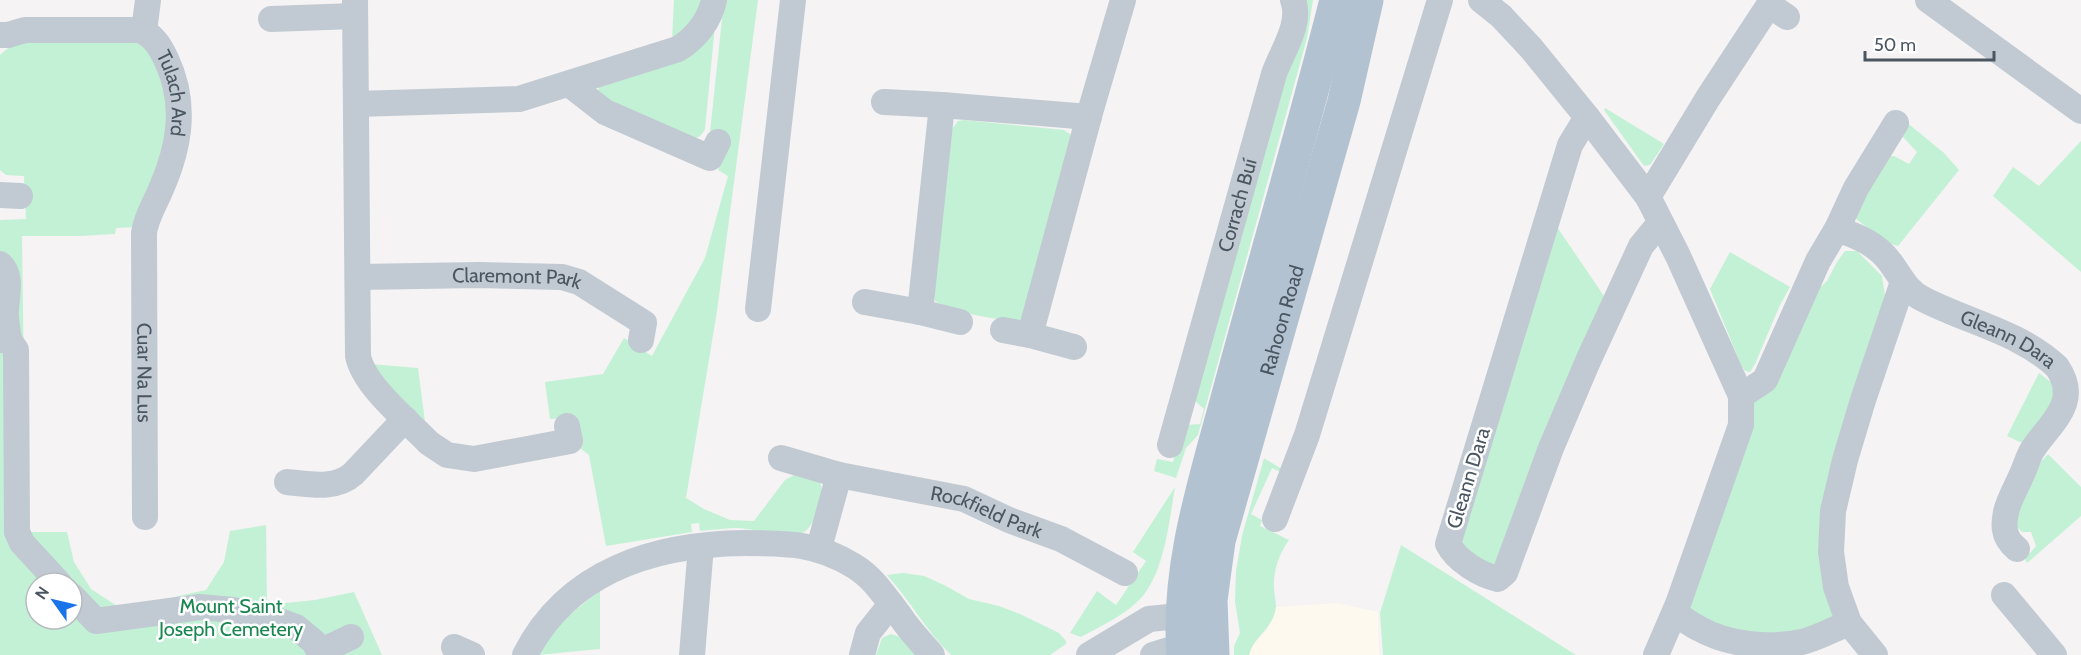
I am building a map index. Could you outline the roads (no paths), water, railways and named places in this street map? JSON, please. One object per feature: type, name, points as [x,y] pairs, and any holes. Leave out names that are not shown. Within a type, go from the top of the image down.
[{"type":"main road","name":"Rahoon Road","points":[[1191,641],[1185,569],[1205,481],[1314,88],[1336,0]]},
{"type":"main road","name":"Rahoon Road","points":[[1191,641],[1213,586],[1220,541],[1344,101],[1367,0]]},
{"type":"street","name":"Tulach Ard","points":[[144,31],[148,0]]},
{"type":"street","points":[[357,104],[519,99],[678,49],[698,34],[709,16],[714,0]]},
{"type":"street","points":[[758,309],[757,206],[793,0]]},
{"type":"street","points":[[1030,335],[1123,0]]},
{"type":"street","name":"Corrach Buí","points":[[1170,445],[1188,413],[1274,74],[1294,24],[1296,12],[1293,0]]},
{"type":"street","points":[[1275,519],[1296,436],[1440,0]]},
{"type":"street","points":[[1480,0],[1501,16],[1525,41],[1648,197],[1678,256],[1741,396],[1741,425],[1675,612],[1656,655]]},
{"type":"street","points":[[1928,0],[2081,111]]},
{"type":"street","points":[[271,19],[355,8],[358,356],[365,375],[405,419],[436,448],[447,455],[474,459],[569,434]]},
{"type":"street","points":[[1648,197],[1708,98],[1773,8]]},
{"type":"street","name":"Tulach Ard","points":[[0,35],[25,30],[144,31],[156,42],[167,61],[177,91],[180,110],[177,144],[173,158],[145,228]]},
{"type":"street","points":[[569,84],[605,112],[714,150]]},
{"type":"street","points":[[884,102],[1089,117]]},
{"type":"street","points":[[920,312],[942,105]]},
{"type":"street","name":"Gleann Dara","points":[[1587,117],[1570,145],[1448,544],[1452,552],[1485,575],[1498,579],[1505,573],[1551,448],[1588,361],[1641,246],[1660,223]]},
{"type":"street","points":[[1741,396],[1765,380],[1818,261],[1856,188],[1896,138]]},
{"type":"street","name":"Cuar Na Lus","points":[[145,228],[145,518]]},
{"type":"street","name":"Gleann Dara","points":[[1836,229],[1857,236],[1877,249],[1889,260],[1903,282],[1919,298],[1996,330],[2041,354],[2067,378],[2072,391],[2069,405],[2063,417],[2032,450],[2006,513],[2005,531],[2009,542],[2017,549]]},
{"type":"street","points":[[0,264],[8,279],[5,340],[16,350],[8,479],[17,532],[22,543],[48,571]]},
{"type":"street","name":"Claremont Park","points":[[359,277],[479,275],[562,277],[579,282],[643,331]]},
{"type":"street","points":[[1875,655],[1849,623],[1836,587],[1831,552],[1833,511],[1863,400],[1903,282]]},
{"type":"street","points":[[865,302],[960,322]]},
{"type":"street","points":[[1003,330],[1074,347]]},
{"type":"street","points":[[290,475],[323,485],[344,482],[405,419]]},
{"type":"street","name":"Rockfield Park","points":[[781,458],[839,475],[965,499],[1009,520],[1061,539],[1125,573]]},
{"type":"street","points":[[819,548],[839,475]]},
{"type":"street","points":[[525,655],[549,619],[571,598],[598,577],[646,555],[700,546],[773,543],[819,548],[856,567],[873,580],[932,655]]},
{"type":"street","points":[[692,655],[700,546]]},
{"type":"street","points":[[2004,595],[2054,655]]},
{"type":"street","points":[[862,655],[868,633],[891,604]]},
{"type":"street","points":[[84,608],[96,621],[200,607],[268,617],[308,634],[320,654],[351,637]]},
{"type":"street","points":[[1675,612],[1699,629],[1722,638],[1749,644],[1775,645],[1803,642],[1849,623]]},
{"type":"street","points":[[1089,655],[1149,619],[1191,641]]},
{"type":"park label","name":"Mount Saint Joseph Cemetery","points":[[231,618]]}]
